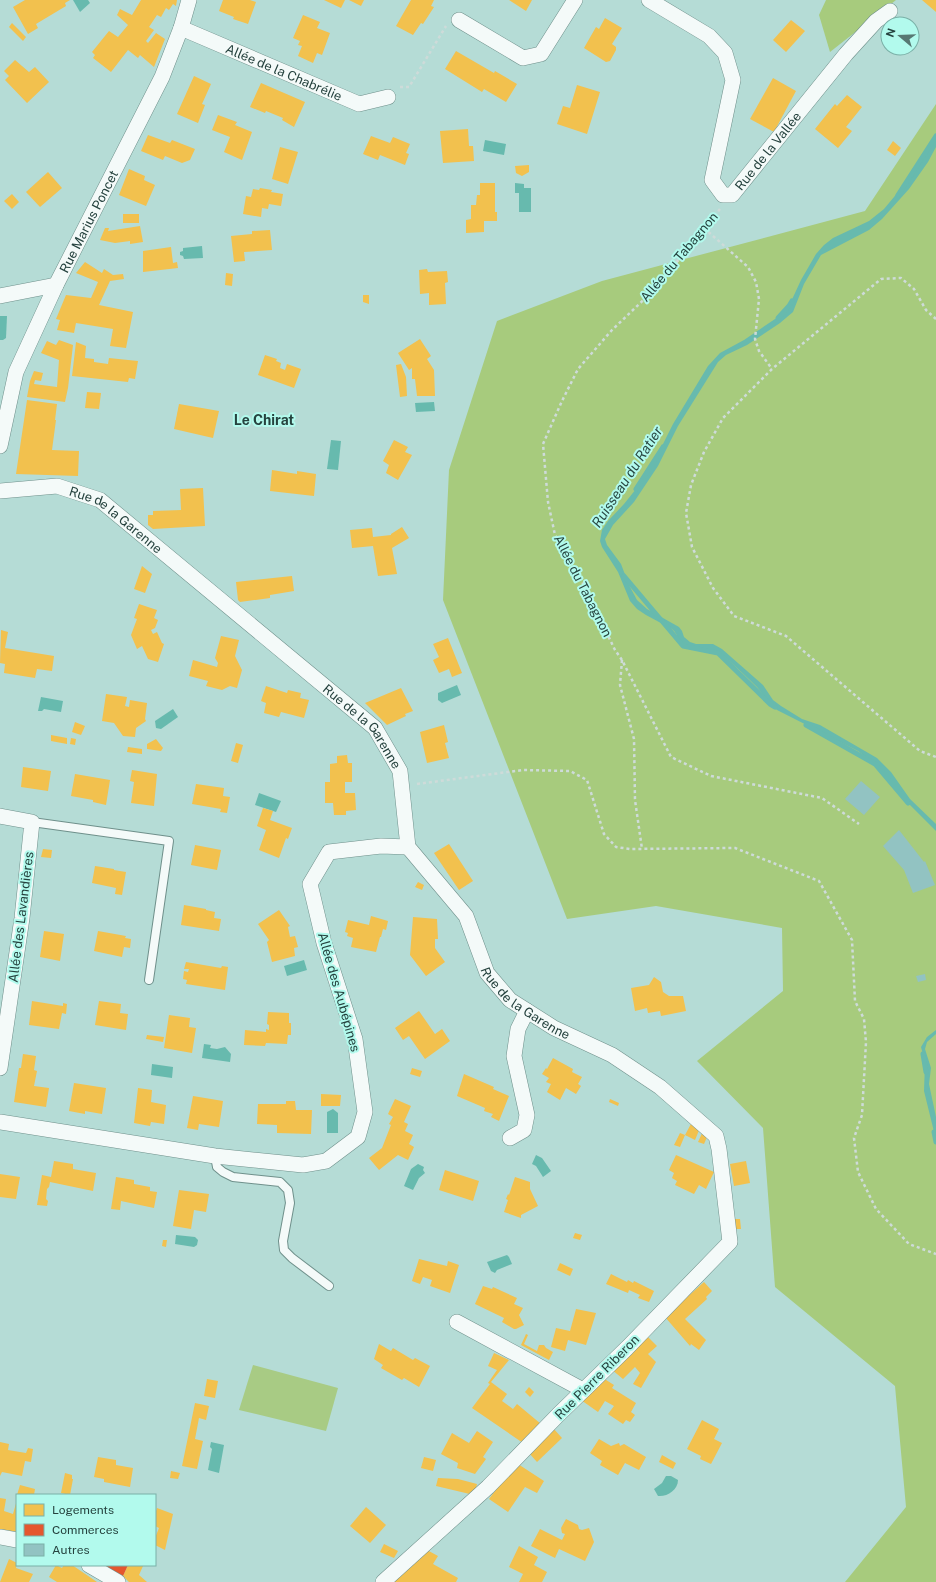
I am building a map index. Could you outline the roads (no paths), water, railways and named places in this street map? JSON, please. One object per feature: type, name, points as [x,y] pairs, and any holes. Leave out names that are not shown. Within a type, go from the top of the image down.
[{"type":"street","name":"Rue Marius Poncet","points":[[0,446],[16,372],[56,285],[162,77],[181,28],[189,0]]},
{"type":"street","points":[[459,20],[523,58],[541,54],[575,0]]},
{"type":"street","name":"Rue de la Vallée","points":[[649,0],[709,36],[725,54],[732,80],[712,180],[723,195],[732,195],[846,54],[876,21],[890,11]]},
{"type":"street","name":"Allée de la Chabrélie","points":[[181,28],[358,104],[388,97]]},
{"type":"street","points":[[0,296],[56,285]]},
{"type":"street","name":"Rue de la Garenne","points":[[0,491],[57,486],[100,500],[374,728],[400,771],[408,847],[466,916],[487,973],[510,1000],[554,1028],[612,1055],[660,1087],[716,1136]]},
{"type":"street","points":[[0,816],[32,822]]},
{"type":"street","name":"Allée des Lavandières","points":[[0,1068],[22,918],[32,822]]},
{"type":"street","name":"Allée des Aubépines","points":[[215,1156],[303,1166],[326,1161],[358,1137],[365,1112],[355,1039],[324,943],[310,884],[329,852],[381,846],[408,847]]},
{"type":"street","points":[[510,1138],[524,1130],[527,1115],[514,1056],[518,1029],[527,1011]]},
{"type":"street","points":[[0,1122],[215,1156]]},
{"type":"street","name":"Rue Pierre Riberon","points":[[383,1582],[488,1487],[583,1390],[627,1348],[730,1242],[719,1149],[716,1136]]},
{"type":"street","points":[[456,1322],[583,1390]]},
{"type":"street","points":[[0,1537],[16,1540]]},
{"type":"street","points":[[92,1566],[118,1582]]},
{"type":"lane","points":[[32,822],[169,840],[149,980]]},
{"type":"lane","points":[[215,1156],[217,1167],[223,1172],[234,1177],[280,1182],[288,1190],[290,1203],[283,1242],[284,1250],[292,1258],[329,1286]]},
{"type":"waterway","name":"Ruisseau du Ratier","points":[[898,195],[936,136]]},
{"type":"waterway","name":"Ruisseau du Ratier","points":[[778,318],[792,301]]},
{"type":"waterway","name":"Ruisseau du Ratier","points":[[636,489],[663,447]]},
{"type":"waterway","name":"Ruisseau du Ratier","points":[[624,576],[683,646],[718,653],[770,704],[775,707]]},
{"type":"waterway","name":"Ruisseau du Ratier","points":[[806,725],[875,764],[908,803]]},
{"type":"waterway","name":"Ruisseau du Ratier","points":[[923,1054],[926,1072]]},
{"type":"waterway","name":"Ruisseau du Ratier","points":[[934,1132],[936,1142]]},
{"type":"district","name":"Le Chirat","points":[[264,420]]}]
